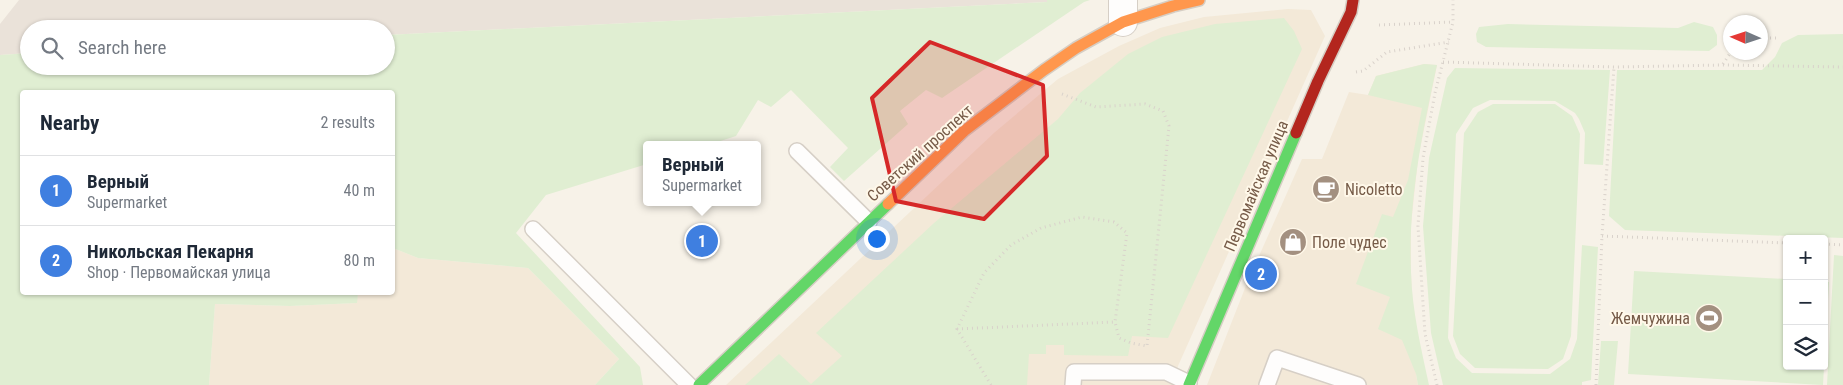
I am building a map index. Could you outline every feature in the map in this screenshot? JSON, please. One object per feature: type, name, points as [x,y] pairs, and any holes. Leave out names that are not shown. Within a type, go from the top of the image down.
[{"type":"main road","name":"Советский проспект","points":[[699,385],[964,131],[1123,11],[1173,6],[1199,0]]},
{"type":"main road","name":"Первомайская улица","points":[[1189,384],[1318,82],[1351,12],[1353,0]]},
{"type":"lane","points":[[797,151],[868,222]]},
{"type":"lane","points":[[533,229],[689,385]]},
{"type":"lane","points":[[1267,385],[1276,358],[1358,385]]},
{"type":"lane","points":[[1073,385],[1074,372],[1166,372],[1189,384]]},
{"type":"path","points":[[1436,385],[1425,334],[1418,226],[1423,158],[1435,93],[1453,22],[1453,0]]},
{"type":"path","points":[[1378,25],[1453,22]]},
{"type":"path","points":[[1768,38],[1778,38]]},
{"type":"path","points":[[1363,70],[1387,52],[1448,42]]},
{"type":"path","points":[[1723,65],[1726,60]]},
{"type":"path","points":[[1443,62],[1614,67],[1723,65],[1843,67]]},
{"type":"path","points":[[1596,385],[1602,236],[1614,67]]},
{"type":"path","points":[[1044,70],[1063,96],[1096,107],[1145,104],[1163,111],[1169,126],[1147,346]]},
{"type":"path","points":[[957,329],[984,273],[1011,245],[1041,228],[1082,217],[1114,222],[1127,233],[1116,322],[1119,338],[1131,343]]},
{"type":"path","points":[[1602,236],[1783,243]]},
{"type":"path","points":[[1828,244],[1843,245]]},
{"type":"path","points":[[957,329],[1116,322]]},
{"type":"path","points":[[957,329],[991,385]]},
{"type":"highlighted area","points":[[930,42],[1043,85],[1047,156],[984,219],[896,201],[872,98]]},
{"type":"shaded area","points":[[19,0],[1047,0],[1047,2],[395,35],[395,20],[20,20],[20,54],[0,55],[0,24]]},
{"type":"shaded area","points":[[1288,9],[1311,10],[1325,36],[1178,366],[1172,385],[726,385],[995,132],[1058,79],[1119,46],[1160,28],[1204,17]]},
{"type":"shaded area","points":[[1424,64],[1437,65],[1418,159],[1411,225],[1411,273],[1418,385],[1207,385],[1247,283],[1302,159],[1322,159],[1349,92],[1368,95],[1376,76]]},
{"type":"shaded area","points":[[395,249],[418,258],[528,268],[619,359],[595,385],[209,385],[215,304],[290,306],[356,303],[358,295],[395,295]]},
{"type":"green space","points":[[1047,0],[1090,0],[1084,2],[942,98],[926,90],[900,111],[908,124],[844,181],[830,167],[848,148],[791,90],[771,107],[758,100],[736,136],[720,141],[643,141],[643,165],[546,195],[516,233],[640,367],[643,385],[595,385],[619,359],[528,268],[418,258],[395,249],[395,90],[20,90],[20,295],[358,295],[357,303],[290,306],[215,304],[209,385],[0,385],[0,55],[20,54],[20,75],[395,75],[395,35],[1047,2]]},
{"type":"green space","points":[[1284,18],[1294,31],[1302,49],[1168,338],[1132,336],[1128,356],[1064,355],[1064,345],[1046,345],[1046,354],[1029,354],[1027,385],[745,385],[779,354],[811,384],[842,356],[816,333],[934,223],[1058,119],[1080,93],[1128,54],[1162,37],[1215,24]]},
{"type":"green space","points":[[1694,22],[1713,27],[1717,35],[1717,45],[1709,51],[1486,47],[1477,42],[1476,34],[1479,27],[1508,24],[1678,28]]},
{"type":"green space","points":[[1843,34],[1843,238],[1828,237],[1828,235],[1783,236],[1625,230],[1609,216],[1617,70],[1762,70],[1775,57],[1782,43],[1798,35]]},
{"type":"green space","points":[[1424,64],[1437,65],[1421,142],[1412,220],[1411,272],[1413,300],[1429,385],[1418,385],[1416,374],[1402,340],[1378,329],[1390,297],[1356,284],[1382,214],[1393,217],[1408,180],[1422,108],[1368,95],[1376,76]]},
{"type":"green space","points":[[1455,68],[1610,70],[1603,165],[1584,164],[1585,133],[1579,119],[1575,113],[1555,101],[1490,100],[1473,108],[1456,134],[1448,338],[1456,358],[1472,373],[1550,374],[1570,359],[1577,339],[1582,245],[1598,247],[1591,380],[1582,382],[1582,385],[1443,385],[1431,333],[1423,226],[1429,158],[1447,78]]},
{"type":"green space","points":[[1493,104],[1555,104],[1572,116],[1580,134],[1571,336],[1563,359],[1548,369],[1475,368],[1460,354],[1453,336],[1464,133],[1478,112]]},
{"type":"green space","points":[[1834,255],[1843,256],[1843,385],[1827,385]]},
{"type":"green space","name":"Жемчужина","points":[[1634,271],[1783,279],[1783,370],[1824,370],[1823,385],[1628,374]]},
{"type":"green space","points":[[1601,341],[1618,341],[1614,385],[1598,385]]},
{"type":"traffic: fast","points":[[1189,385],[1296,133]]},
{"type":"traffic: fast","points":[[699,385],[888,204]]},
{"type":"traffic: slow","points":[[888,204],[964,131],[1076,48],[1123,22],[1199,0]]},
{"type":"traffic: jam","points":[[1296,133],[1351,12],[1353,0]]},
{"type":"place","name":"Nicoletto","points":[[1326,189]]},
{"type":"place","name":"Верный","points":[[702,241]]},
{"type":"place","name":"Поле чудес","points":[[1293,242]]},
{"type":"place","name":"Никольская Пекарня","points":[[1261,274]]},
{"type":"place","name":"Жемчужина","points":[[1709,318]]}]
